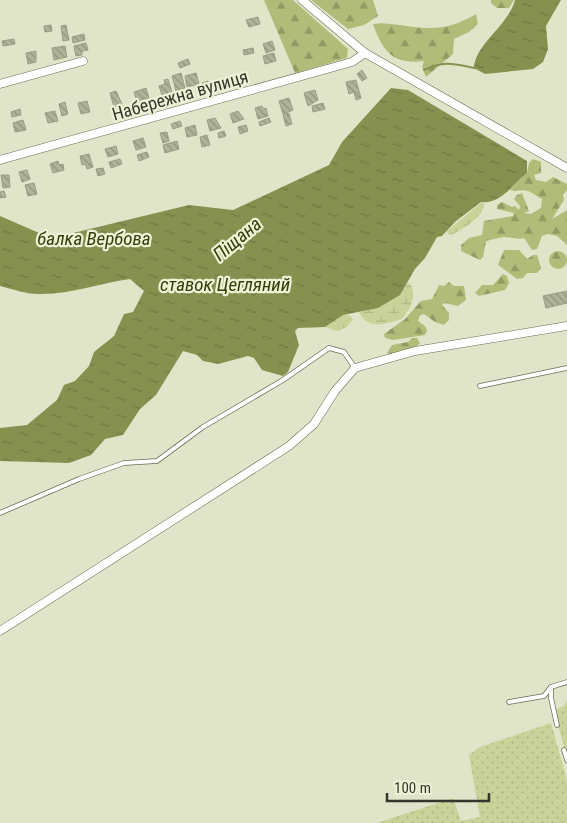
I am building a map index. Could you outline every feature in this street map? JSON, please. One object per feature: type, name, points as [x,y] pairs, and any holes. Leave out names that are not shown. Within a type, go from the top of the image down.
[{"type":"street","points":[[302,0],[365,53],[567,168]]},
{"type":"street","name":"Набережна вулиця","points":[[0,160],[352,62],[365,53]]},
{"type":"street","points":[[0,84],[83,61]]},
{"type":"street","points":[[0,631],[289,446],[314,424],[335,390],[355,368],[415,352],[567,326]]},
{"type":"lane","points":[[0,513],[79,478],[124,462],[157,461],[203,427],[283,380],[329,348],[344,352],[355,368]]},
{"type":"lane","points":[[480,386],[567,368]]},
{"type":"lane","points":[[509,702],[544,696],[551,687],[567,682]]},
{"type":"lane","points":[[551,687],[551,698],[557,725]]},
{"type":"lane","points":[[564,750],[567,760]]},
{"type":"green space","points":[[264,0],[293,0],[348,49],[347,58],[295,73]]},
{"type":"green space","points":[[311,0],[373,0],[378,16],[364,25],[348,29]]},
{"type":"green space","points":[[491,0],[514,0],[509,8],[497,8],[491,3]]},
{"type":"green space","points":[[476,14],[478,24],[469,32],[454,39],[453,54],[426,77],[422,67],[424,61],[404,61],[391,54],[385,49],[373,24],[383,23],[431,28],[449,26]]},
{"type":"green space","points":[[533,159],[541,162],[541,173],[534,175],[536,180],[546,182],[553,177],[567,184],[567,190],[563,195],[564,200],[552,219],[567,210],[567,245],[557,236],[548,234],[542,236],[537,249],[532,250],[524,238],[503,237],[486,241],[483,257],[480,260],[461,251],[461,245],[469,238],[482,235],[484,221],[513,216],[514,213],[497,209],[497,205],[502,202],[512,207],[515,206],[519,210],[520,206],[514,199],[522,193],[529,211],[524,213],[531,214],[541,208],[542,199],[533,193],[525,190],[510,190],[527,173],[529,163]]},
{"type":"green space","points":[[481,203],[484,203],[484,208],[472,222],[451,235],[448,234],[447,231]]},
{"type":"green space","points":[[504,250],[519,250],[527,259],[537,255],[541,268],[537,273],[527,273],[523,278],[517,279],[498,265]]},
{"type":"green space","points":[[558,251],[564,254],[567,260],[564,266],[558,269],[552,266],[549,260],[552,254]]},
{"type":"green space","points":[[503,274],[507,276],[509,283],[505,290],[479,296],[475,293],[482,285],[493,285]]},
{"type":"green space","points":[[449,282],[454,286],[464,286],[466,300],[458,306],[445,303],[442,305],[449,313],[449,320],[444,325],[435,322],[424,314],[420,315],[418,321],[425,326],[427,331],[425,335],[393,340],[385,338],[384,334],[405,319],[421,301],[432,299],[439,285],[444,286]]},
{"type":"green space","points":[[408,283],[413,290],[413,299],[402,319],[389,323],[372,324],[363,318],[359,312],[387,303],[398,295]]},
{"type":"green space","points":[[343,315],[349,315],[353,319],[347,327],[337,331],[325,327]]},
{"type":"green space","points":[[412,338],[417,338],[420,343],[413,350],[402,350],[391,356],[387,353],[392,345],[408,342]]},
{"type":"green space","points":[[567,701],[567,758],[554,710],[564,706]]},
{"type":"green space","points":[[551,723],[567,780],[567,823],[377,823],[453,798],[461,821],[480,817],[469,755],[480,747]]},
{"type":"water","points":[[515,0],[561,0],[546,26],[548,49],[543,62],[533,69],[485,74],[474,68],[476,59],[506,18]]},
{"type":"water","name":"ставок Цегляний","points":[[391,88],[408,90],[527,161],[527,173],[500,197],[488,202],[481,202],[456,221],[442,236],[437,237],[400,295],[378,308],[343,315],[325,327],[298,328],[295,331],[299,345],[288,372],[283,376],[262,370],[254,358],[248,356],[218,364],[203,361],[197,355],[183,351],[156,395],[140,409],[123,435],[105,439],[91,455],[69,463],[0,461],[0,428],[27,425],[57,400],[64,385],[75,381],[89,366],[94,352],[114,336],[124,314],[133,312],[144,291],[130,279],[50,294],[29,293],[0,286],[0,216],[60,242],[69,234],[189,205],[233,210],[329,165],[342,142]]},
{"type":"building","points":[[258,17],[260,24],[249,27],[246,20]]},
{"type":"building","points":[[51,25],[52,31],[45,32],[44,26]]},
{"type":"building","points":[[66,25],[69,40],[63,41],[61,26]]},
{"type":"building","points":[[84,34],[85,40],[73,43],[72,37]]},
{"type":"building","points":[[14,39],[15,44],[3,46],[2,41]]},
{"type":"building","points":[[272,41],[275,50],[266,53],[263,44]]},
{"type":"building","points":[[86,43],[88,50],[82,51],[82,55],[76,56],[74,46]]},
{"type":"building","points":[[65,46],[67,57],[54,60],[52,48]]},
{"type":"building","points":[[253,48],[254,53],[244,55],[243,50]]},
{"type":"building","points":[[36,51],[36,62],[28,64],[26,53]]},
{"type":"building","points":[[274,53],[276,61],[265,64],[263,56]]},
{"type":"building","points":[[188,59],[190,64],[180,68],[178,63]]},
{"type":"building","points":[[362,70],[367,78],[362,81],[357,74]]},
{"type":"building","points":[[181,73],[185,88],[176,91],[172,76]]},
{"type":"building","points":[[196,73],[199,84],[187,87],[185,76]]},
{"type":"building","points":[[168,79],[172,92],[162,95],[159,86],[165,84],[164,80]]},
{"type":"building","points":[[356,80],[361,98],[356,100],[354,92],[349,94],[346,82]]},
{"type":"building","points":[[208,81],[210,90],[204,91],[202,83]]},
{"type":"building","points":[[146,88],[149,98],[137,101],[134,92]]},
{"type":"building","points":[[315,90],[318,100],[308,106],[304,93]]},
{"type":"building","points":[[116,91],[122,104],[114,107],[110,93]]},
{"type":"building","points":[[289,98],[293,110],[283,114],[279,101]]},
{"type":"building","points":[[87,101],[90,112],[81,114],[78,103]]},
{"type":"building","points":[[65,102],[68,114],[62,116],[59,104]]},
{"type":"building","points":[[323,103],[325,109],[313,112],[312,106]]},
{"type":"building","points":[[262,106],[263,109],[266,108],[268,116],[258,119],[255,108]]},
{"type":"building","points":[[20,109],[21,115],[12,117],[11,112]]},
{"type":"building","points":[[55,111],[58,121],[48,123],[45,113]]},
{"type":"building","points":[[238,111],[244,119],[233,123],[230,114]]},
{"type":"building","points":[[289,113],[292,124],[286,126],[283,115]]},
{"type":"building","points":[[215,118],[221,128],[210,131],[207,120]]},
{"type":"building","points":[[269,118],[271,122],[260,126],[259,122]]},
{"type":"building","points":[[23,120],[26,130],[15,132],[13,123]]},
{"type":"building","points":[[180,121],[182,126],[173,129],[171,124]]},
{"type":"building","points":[[195,125],[197,135],[187,137],[185,128]]},
{"type":"building","points":[[246,125],[248,131],[240,134],[238,127]]},
{"type":"building","points":[[224,131],[226,136],[219,138],[218,133]]},
{"type":"building","points":[[167,132],[169,141],[163,143],[160,133]]},
{"type":"building","points":[[207,135],[210,145],[202,147],[200,137]]},
{"type":"building","points":[[143,138],[146,147],[136,150],[133,141]]},
{"type":"building","points":[[177,141],[179,149],[165,153],[163,145]]},
{"type":"building","points":[[116,146],[118,154],[108,157],[105,149]]},
{"type":"building","points":[[147,152],[149,157],[139,161],[137,155]]},
{"type":"building","points":[[89,154],[93,167],[87,169],[85,164],[82,165],[80,156]]},
{"type":"building","points":[[120,159],[122,164],[111,168],[109,162]]},
{"type":"building","points":[[58,161],[59,165],[63,164],[64,170],[53,173],[50,164]]},
{"type":"building","points":[[103,168],[105,174],[98,176],[96,169]]},
{"type":"building","points":[[27,170],[30,179],[22,182],[19,172]]},
{"type":"building","points":[[1,175],[9,175],[10,187],[3,188]]},
{"type":"building","points":[[34,183],[37,194],[28,196],[25,185]]},
{"type":"building","points":[[4,191],[6,197],[0,198],[0,192]]},
{"type":"building","points":[[567,291],[567,303],[546,308],[543,296]]},
{"type":"waterway","name":"Піщана","points":[[424,70],[444,64],[475,68]]},
{"type":"water label","name":"балка Вербова","points":[[94,238]]}]
